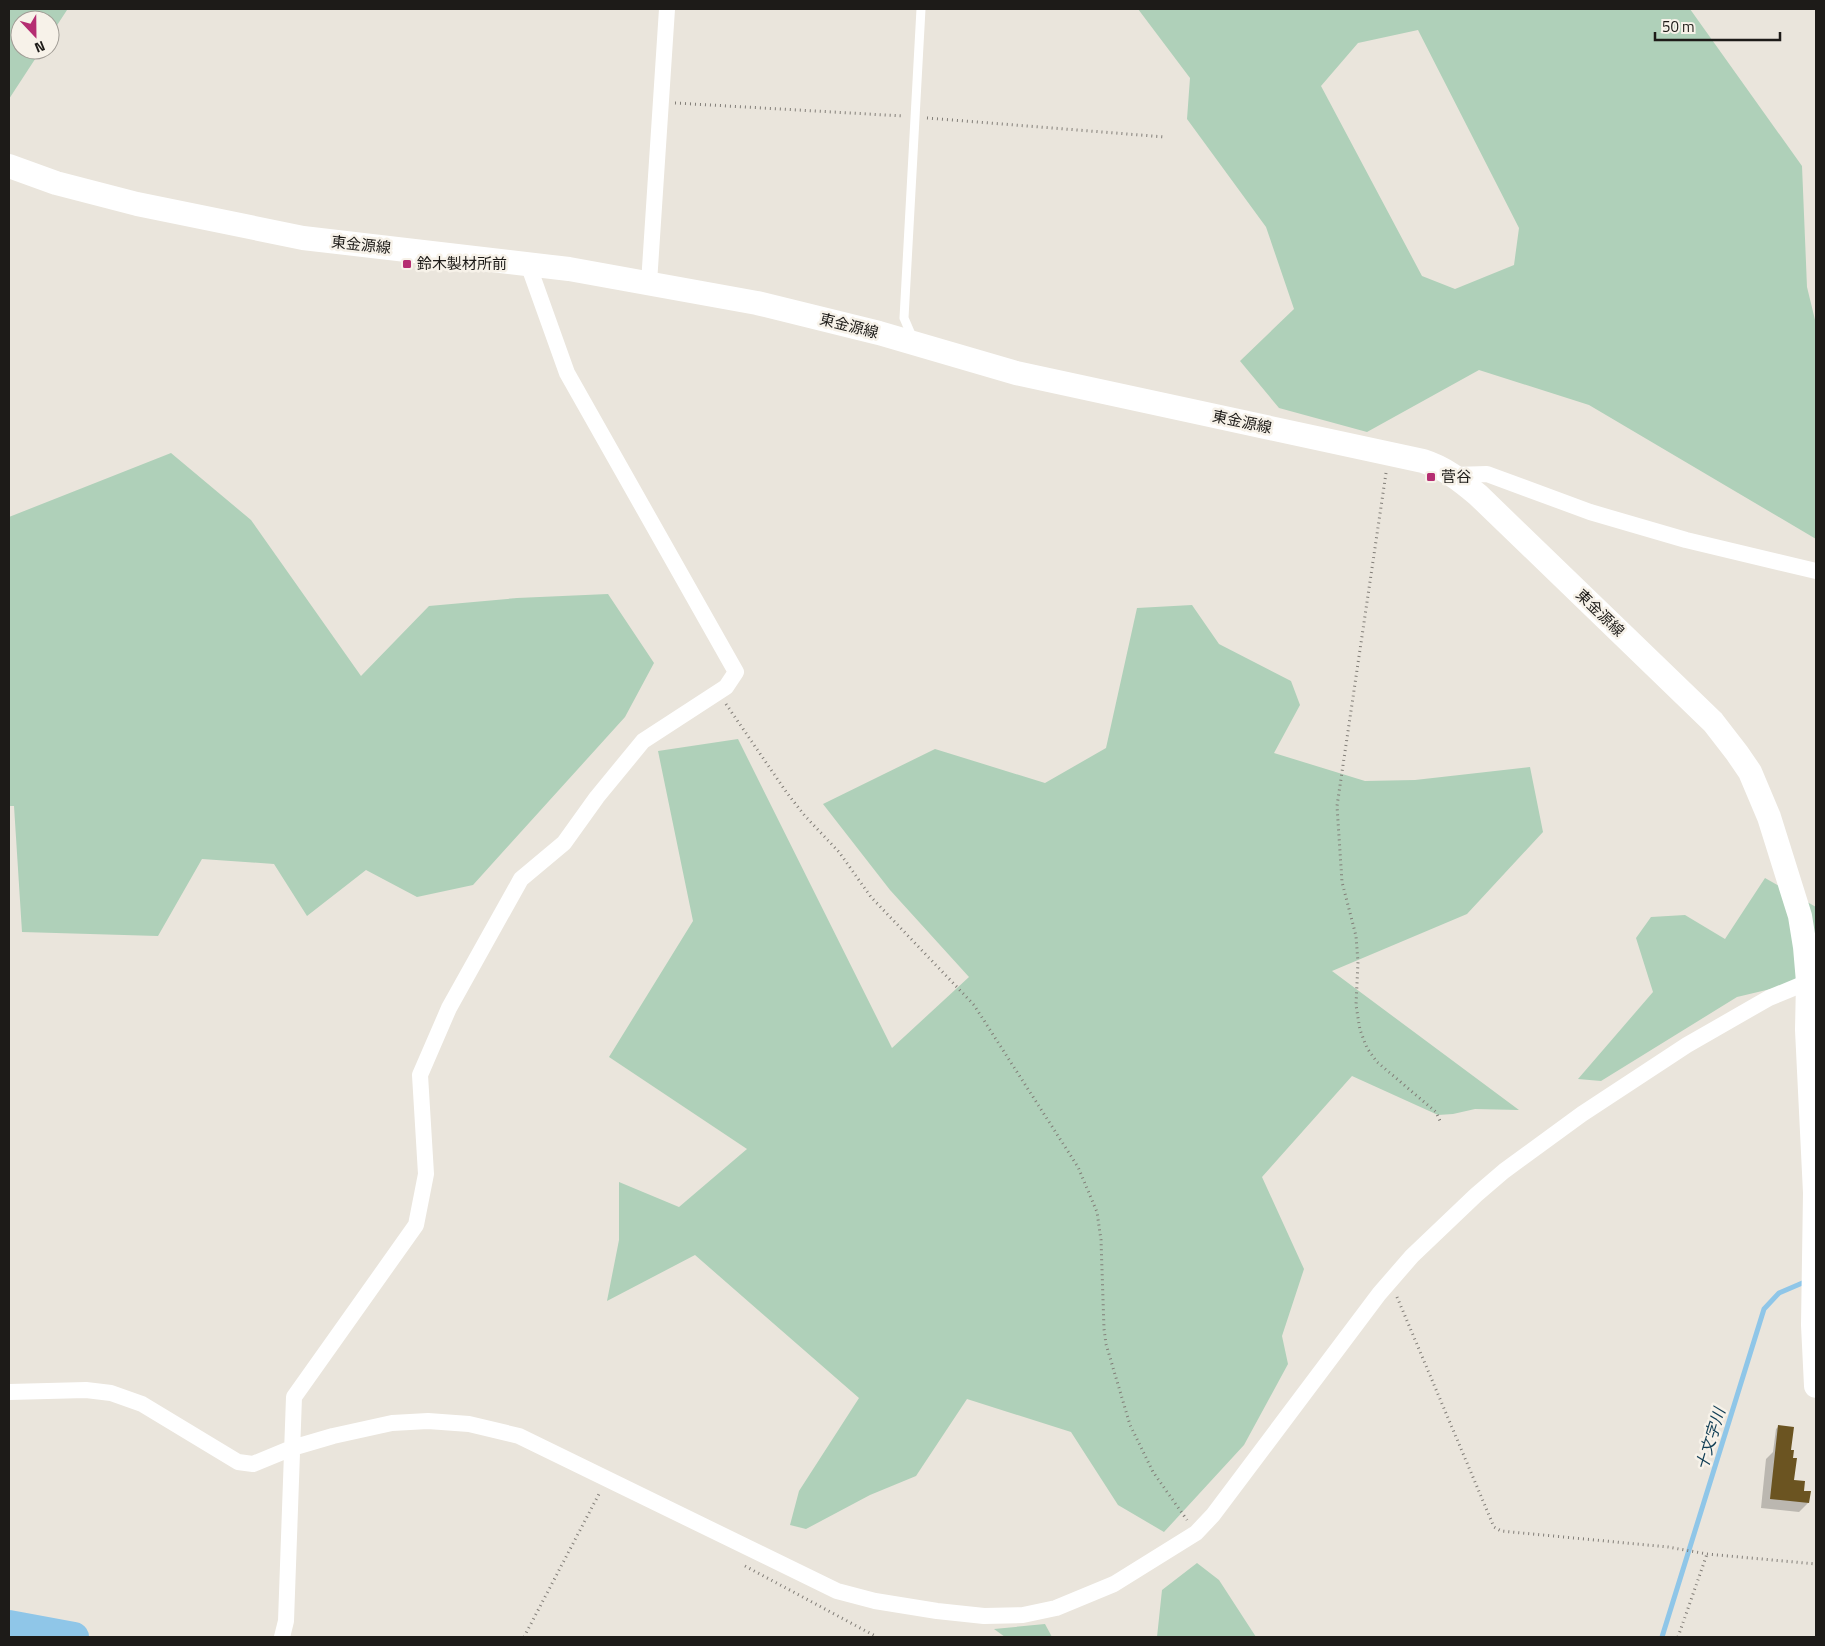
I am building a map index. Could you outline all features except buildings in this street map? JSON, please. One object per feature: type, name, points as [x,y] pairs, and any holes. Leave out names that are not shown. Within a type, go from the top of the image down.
[{"type":"main road","name":"東金源線","points":[[9,166],[56,183],[137,204],[303,238],[568,269],[757,303],[880,333],[1016,373],[1423,461],[1439,466],[1454,475],[1478,495],[1713,722],[1750,772],[1769,817],[1800,916],[1812,982],[1807,1030],[1815,1193],[1816,1386]]},
{"type":"street","points":[[649,284],[667,9]]},
{"type":"street","points":[[282,1637],[286,1621],[294,1397],[416,1225],[426,1174],[420,1076],[449,1008],[521,879],[564,843],[597,797],[643,741],[726,687],[736,672],[567,374],[528,264]]},
{"type":"street","points":[[1454,475],[1488,474],[1600,514],[1686,540],[1816,571]]},
{"type":"street","points":[[9,1392],[86,1390],[111,1393],[142,1404],[238,1462],[253,1464],[292,1448],[333,1436],[392,1423],[446,1422],[492,1429],[519,1436],[837,1591],[875,1601],[984,1616],[1023,1615],[1056,1608],[1114,1584],[1196,1533],[1213,1515],[1378,1294],[1412,1256],[1504,1171],[1582,1114],[1687,1045],[1770,998],[1812,982]]},
{"type":"lane","points":[[916,344],[904,318],[921,9]]},
{"type":"path","points":[[1389,455],[1336,806],[1342,882],[1356,936],[1358,962],[1356,1006],[1360,1030],[1367,1048],[1377,1062],[1436,1112],[1441,1123]]},
{"type":"path","points":[[718,692],[781,785],[805,816],[839,852],[871,897],[974,1005],[1078,1167],[1097,1212],[1101,1240],[1106,1344],[1130,1425],[1153,1472],[1196,1533]]},
{"type":"path","points":[[1390,1281],[1494,1526],[1501,1531],[1816,1564]]},
{"type":"path","points":[[524,1637],[601,1489],[609,1493]]},
{"type":"path","points":[[1678,1637],[1707,1554]]},
{"type":"path","points":[[741,1564],[877,1637]]},
{"type":"green space","points":[[9,9],[72,9],[67,10],[60,21],[60,10],[10,10],[10,60],[34,60],[9,99]]},
{"type":"green space","points":[[1138,9],[1690,9],[1802,166],[1807,287],[1816,324],[1816,539],[1589,405],[1479,370],[1367,432],[1279,408],[1240,361],[1294,309],[1266,227],[1187,119],[1190,78]],"holes":[[[1418,30],[1519,228],[1514,265],[1455,289],[1422,276],[1321,86],[1358,43]]]},
{"type":"green space","points":[[171,453],[251,520],[361,676],[429,606],[517,598],[608,594],[654,663],[625,717],[473,885],[417,897],[366,870],[307,916],[274,864],[202,859],[158,936],[22,932],[14,806],[9,806],[9,517]]},
{"type":"green space","points":[[1192,605],[1219,644],[1291,681],[1300,705],[1274,753],[1365,781],[1415,780],[1530,767],[1543,832],[1467,914],[1332,971],[1519,1110],[1475,1109],[1438,1115],[1352,1076],[1262,1177],[1304,1269],[1282,1336],[1288,1364],[1244,1445],[1164,1532],[1118,1505],[1071,1432],[967,1399],[916,1476],[870,1495],[806,1529],[790,1525],[799,1491],[859,1398],[695,1255],[607,1301],[619,1240],[619,1182],[679,1207],[747,1149],[609,1057],[693,921],[658,751],[738,739],[892,1048],[969,977],[890,890],[823,804],[935,749],[1045,783],[1106,748],[1137,608]]},
{"type":"green space","points":[[1765,878],[1816,907],[1816,978],[1737,997],[1601,1081],[1578,1079],[1653,992],[1636,938],[1651,917],[1685,915],[1725,939]]},
{"type":"green space","points":[[1197,1563],[1219,1580],[1256,1637],[1157,1637],[1162,1590]]},
{"type":"green space","points":[[1045,1624],[1052,1637],[1005,1637],[994,1629]]},
{"type":"waterway","name":"十文字川","points":[[1662,1637],[1764,1309],[1779,1293],[1807,1281]]},
{"type":"waterway","points":[[9,1625],[74,1637]]},
{"type":"place","name":"鈴木製材所前","points":[[407,264]]},
{"type":"place","name":"菅谷","points":[[1431,477]]}]
